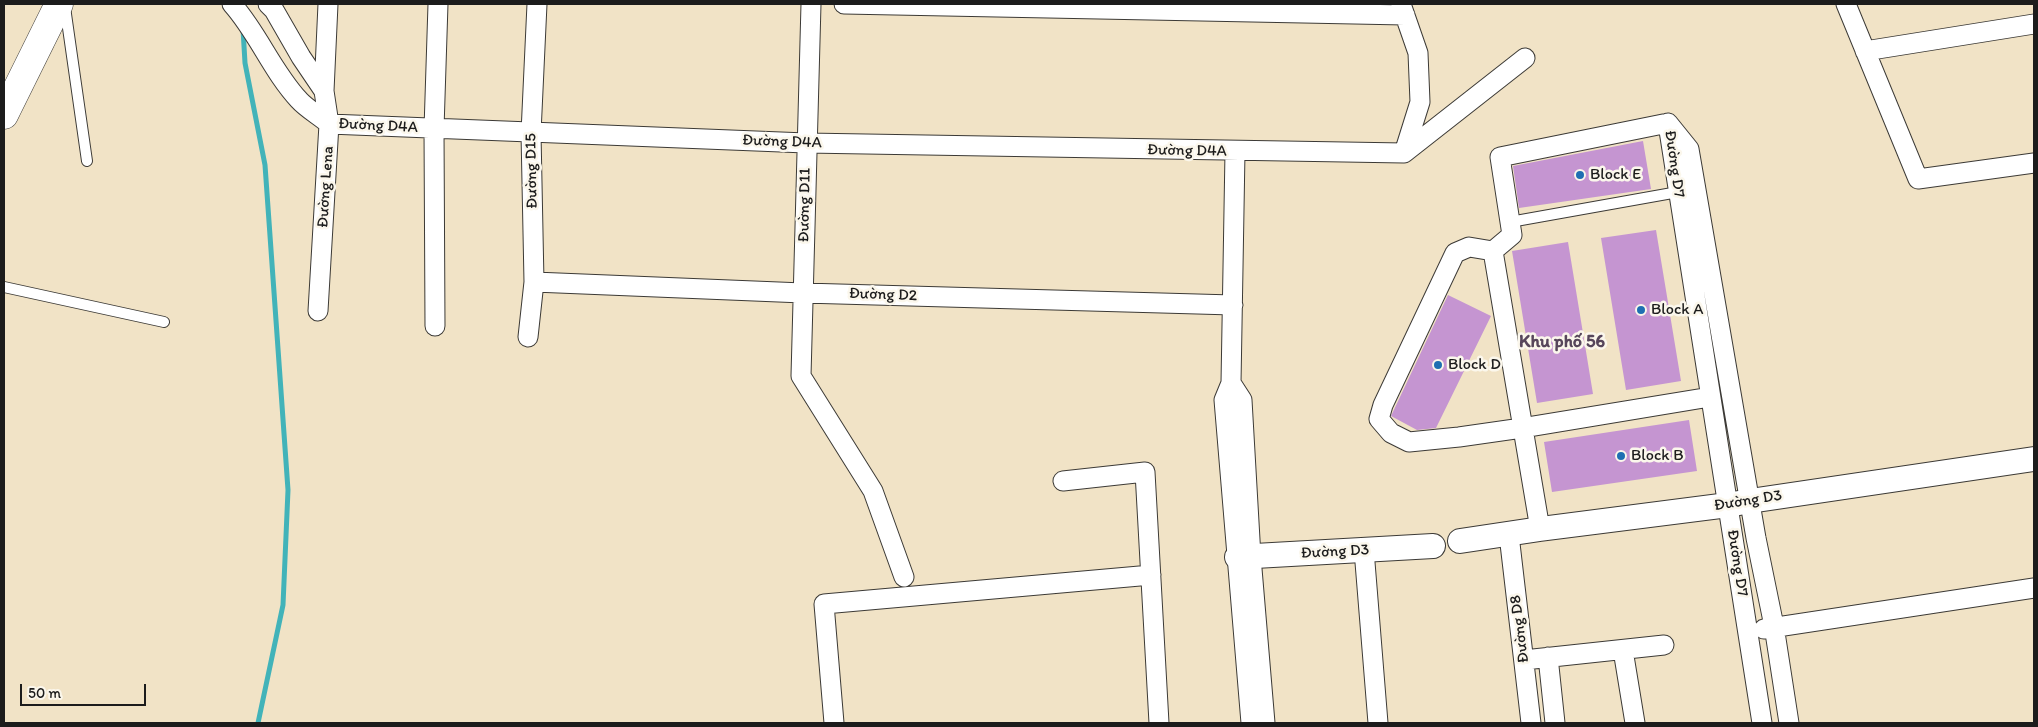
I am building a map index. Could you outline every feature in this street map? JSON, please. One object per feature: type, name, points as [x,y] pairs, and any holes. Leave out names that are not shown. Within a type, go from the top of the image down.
[{"type":"highway","points":[[4,115],[60,4]]},
{"type":"street","points":[[232,4],[255,33],[271,63],[299,100],[330,124]]},
{"type":"street","name":"Đường Lena","points":[[318,311],[330,124],[324,91],[328,4]]},
{"type":"street","points":[[436,326],[434,129],[438,4]]},
{"type":"street","name":"Đường D15","points":[[528,337],[534,282],[531,133],[537,4]]},
{"type":"street","name":"Đường D11","points":[[811,4],[801,376],[873,491],[904,577]]},
{"type":"street","points":[[844,4],[1403,9],[1418,53],[1420,102],[1404,153]]},
{"type":"street","points":[[1846,4],[1918,179],[2034,163]]},
{"type":"street","points":[[271,7],[300,56],[324,91]]},
{"type":"street","points":[[1866,52],[2034,24]]},
{"type":"street","points":[[1404,153],[1525,58]]},
{"type":"street","points":[[1668,123],[1500,157],[1512,235],[1493,251],[1469,248],[1455,252],[1383,405],[1379,419],[1391,433],[1409,442],[1522,428],[1710,397]]},
{"type":"street","name":"Đường D7","points":[[1668,123],[1710,397],[1774,626],[1789,723]]},
{"type":"street","name":"Đường D7","points":[[1668,123],[1688,149],[1739,503],[1748,632],[1762,723]]},
{"type":"street","name":"Đường D4A","points":[[330,124],[806,143],[1235,152],[1404,153]]},
{"type":"street","points":[[1235,152],[1231,383],[1224,400],[1265,723]]},
{"type":"street","points":[[1493,251],[1540,529]]},
{"type":"street","name":"Đường D2","points":[[534,282],[803,293],[1233,305]]},
{"type":"street","name":"Đường D3","points":[[1460,541],[1739,503],[2034,459]]},
{"type":"street","points":[[1063,481],[1145,472],[1159,723]]},
{"type":"street","name":"Đường D8","points":[[1509,535],[1531,723]]},
{"type":"street","name":"Đường D3","points":[[1244,557],[1433,546]]},
{"type":"street","points":[[1364,550],[1378,723]]},
{"type":"street","points":[[1244,557],[1251,723]]},
{"type":"street","points":[[834,723],[824,604],[1151,575]]},
{"type":"street","points":[[1748,632],[1774,626],[2034,588]]},
{"type":"street","points":[[1524,660],[1664,645]]},
{"type":"street","points":[[1623,650],[1635,723]]},
{"type":"street","name":"Đường D8","points":[[1548,657],[1555,723]]},
{"type":"lane","points":[[64,4],[87,160]]},
{"type":"lane","points":[[1510,222],[1678,192]]},
{"type":"lane","points":[[4,287],[164,322]]},
{"type":"building","name":"Block E","points":[[1643,141],[1651,189],[1519,208],[1513,166]]},
{"type":"building","name":"Block A","points":[[1656,230],[1681,381],[1626,390],[1601,238]]},
{"type":"building","points":[[1568,242],[1593,394],[1537,403],[1512,251]]},
{"type":"building","name":"Block D","points":[[1448,295],[1491,316],[1436,428],[1417,430],[1391,416]]},
{"type":"building","name":"Block B","points":[[1689,420],[1697,471],[1552,492],[1544,442]]},
{"type":"waterway","points":[[243,29],[245,63],[265,165],[288,490],[283,605],[258,723]]},
{"type":"place","name":"Block E","points":[[1580,175]]},
{"type":"place","name":"Block A","points":[[1641,310]]},
{"type":"place","name":"Block D","points":[[1438,365]]},
{"type":"place","name":"Block B","points":[[1621,456]]},
{"type":"district","name":"Khu phố 56","points":[[1562,342]]}]
